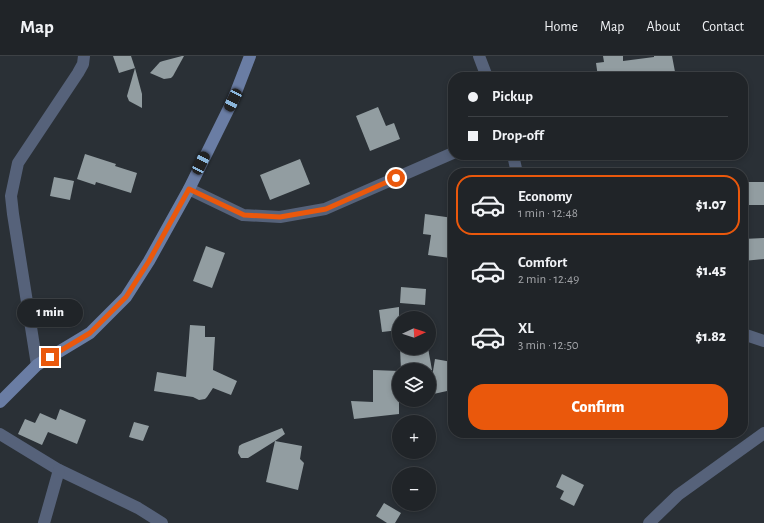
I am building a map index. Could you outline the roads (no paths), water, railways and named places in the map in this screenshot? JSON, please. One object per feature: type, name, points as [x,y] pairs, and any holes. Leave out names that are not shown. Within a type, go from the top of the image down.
[{"type":"street","points":[[37,365],[11,196],[18,163],[78,74],[83,64],[84,56]]},
{"type":"street","points":[[0,402],[37,365],[90,333],[126,297],[149,261],[189,189],[233,100],[250,56]]},
{"type":"street","points":[[479,56],[485,72]]},
{"type":"street","points":[[189,189],[244,215],[280,217],[326,209],[448,155]]},
{"type":"street","points":[[748,336],[764,341]]},
{"type":"street","points":[[649,523],[678,495],[764,433]]},
{"type":"street","points":[[0,434],[59,470],[138,508],[162,523]]},
{"type":"street","points":[[44,523],[59,470]]}]
